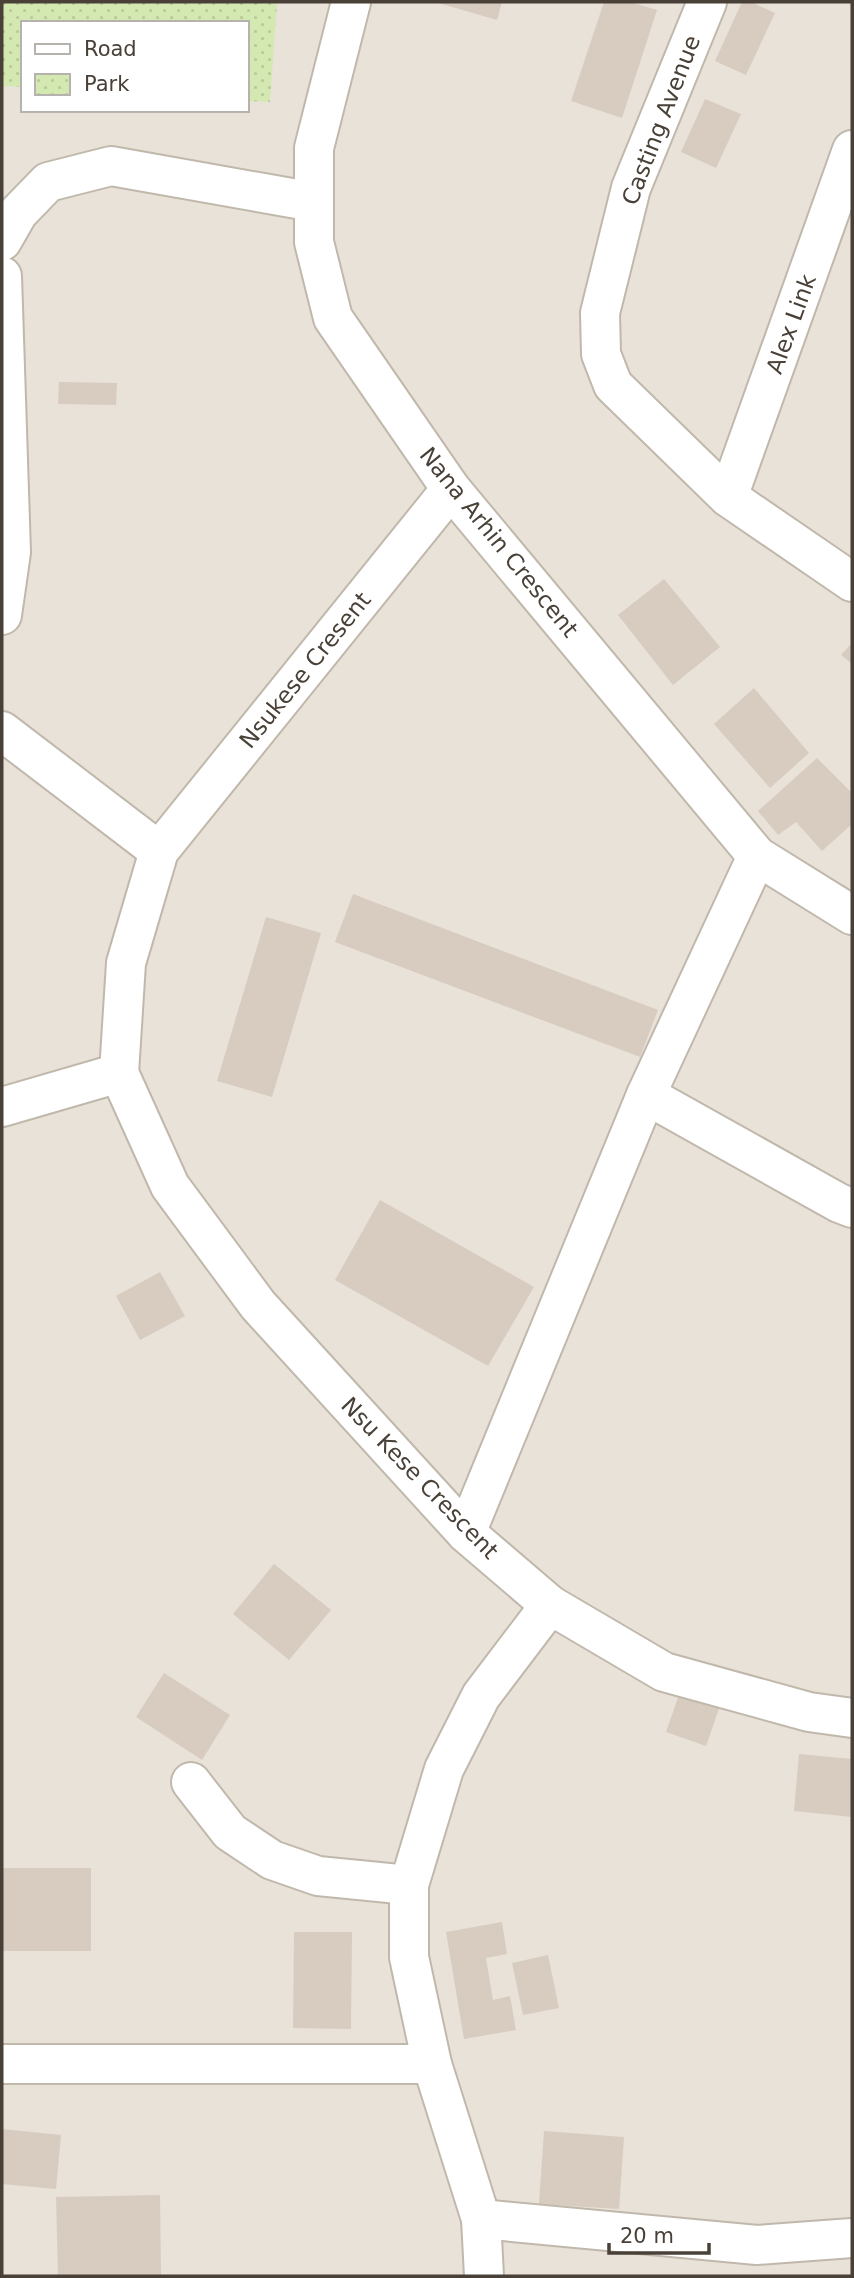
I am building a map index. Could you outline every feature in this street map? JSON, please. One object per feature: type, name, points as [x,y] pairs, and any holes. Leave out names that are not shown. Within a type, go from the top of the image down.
[{"type":"street","name":"Nana Arhin Crescent","points":[[351,2],[314,148],[314,242],[333,318],[452,489],[757,856],[852,915]]},
{"type":"street","name":"Casting Avenue","points":[[707,2],[631,188],[600,313],[601,354],[612,385],[729,497],[852,582]]},
{"type":"street","name":"Alex Link","points":[[729,497],[852,150]]},
{"type":"street","points":[[2,241],[18,213],[48,182],[111,166],[314,202]]},
{"type":"street","points":[[2,276],[6,551],[2,615]]},
{"type":"street","name":"Nsukese Cresent","points":[[159,851],[452,489]]},
{"type":"street","points":[[2,731],[159,851],[126,963],[119,1073],[2,1107]]},
{"type":"street","points":[[466,1533],[646,1095],[757,856]]},
{"type":"street","name":"Nsu Kese Crescent","points":[[119,1073],[170,1186],[258,1305],[466,1533],[550,1605],[664,1672],[809,1712],[852,1718]]},
{"type":"street","points":[[646,1095],[852,1208]]},
{"type":"street","points":[[484,2276],[481,2219],[432,2064],[409,1957],[409,1885],[444,1769],[481,1696],[550,1605]]},
{"type":"street","points":[[191,1782],[230,1832],[272,1860],[318,1876],[409,1885]]},
{"type":"street","points":[[2,2064],[432,2064]]},
{"type":"street","points":[[481,2219],[757,2245],[852,2238]]},
{"type":"shaded area","points":[[2,2],[852,2],[852,2276],[2,2276]]},
{"type":"green space","points":[[2,2],[277,2],[270,102],[248,101],[248,21],[21,21],[21,87],[2,86]]},
{"type":"building","points":[[435,2],[502,2],[497,20]]},
{"type":"building","points":[[604,2],[630,2],[657,10],[622,118],[571,101]]},
{"type":"building","points":[[742,2],[751,2],[775,13],[746,75],[715,61]]},
{"type":"building","points":[[705,99],[741,114],[716,168],[681,152]]},
{"type":"building","points":[[59,382],[117,383],[116,405],[58,404]]},
{"type":"building","points":[[664,579],[720,647],[673,685],[618,615]]},
{"type":"building","points":[[852,643],[852,664],[841,655]]},
{"type":"building","points":[[754,688],[809,753],[770,788],[714,724]]},
{"type":"building","points":[[817,758],[852,793],[852,824],[822,851],[796,822],[778,835],[758,811]]},
{"type":"building","points":[[353,894],[658,1010],[640,1057],[335,942]]},
{"type":"building","points":[[266,917],[321,933],[272,1097],[217,1081]]},
{"type":"building","points":[[380,1200],[534,1287],[488,1366],[335,1280]]},
{"type":"building","points":[[160,1272],[185,1316],[140,1340],[116,1296]]},
{"type":"building","points":[[274,1564],[331,1610],[289,1660],[233,1614]]},
{"type":"building","points":[[164,1673],[230,1715],[202,1760],[136,1717]]},
{"type":"building","points":[[680,1692],[720,1706],[706,1746],[666,1732]]},
{"type":"building","points":[[799,1754],[852,1759],[852,1817],[794,1811]]},
{"type":"building","points":[[2,1868],[91,1868],[91,1951],[2,1951]]},
{"type":"building","points":[[502,1922],[507,1954],[486,1958],[493,2000],[510,1996],[516,2030],[464,2039],[446,1932]]},
{"type":"building","points":[[294,1932],[352,1932],[351,2029],[293,2028]]},
{"type":"building","points":[[548,1955],[559,2008],[523,2015],[512,1963]]},
{"type":"building","points":[[2,2129],[61,2135],[56,2189],[2,2184]]},
{"type":"building","points":[[544,2131],[624,2137],[619,2209],[539,2204]]},
{"type":"building","points":[[160,2195],[161,2276],[58,2276],[56,2197]]}]
